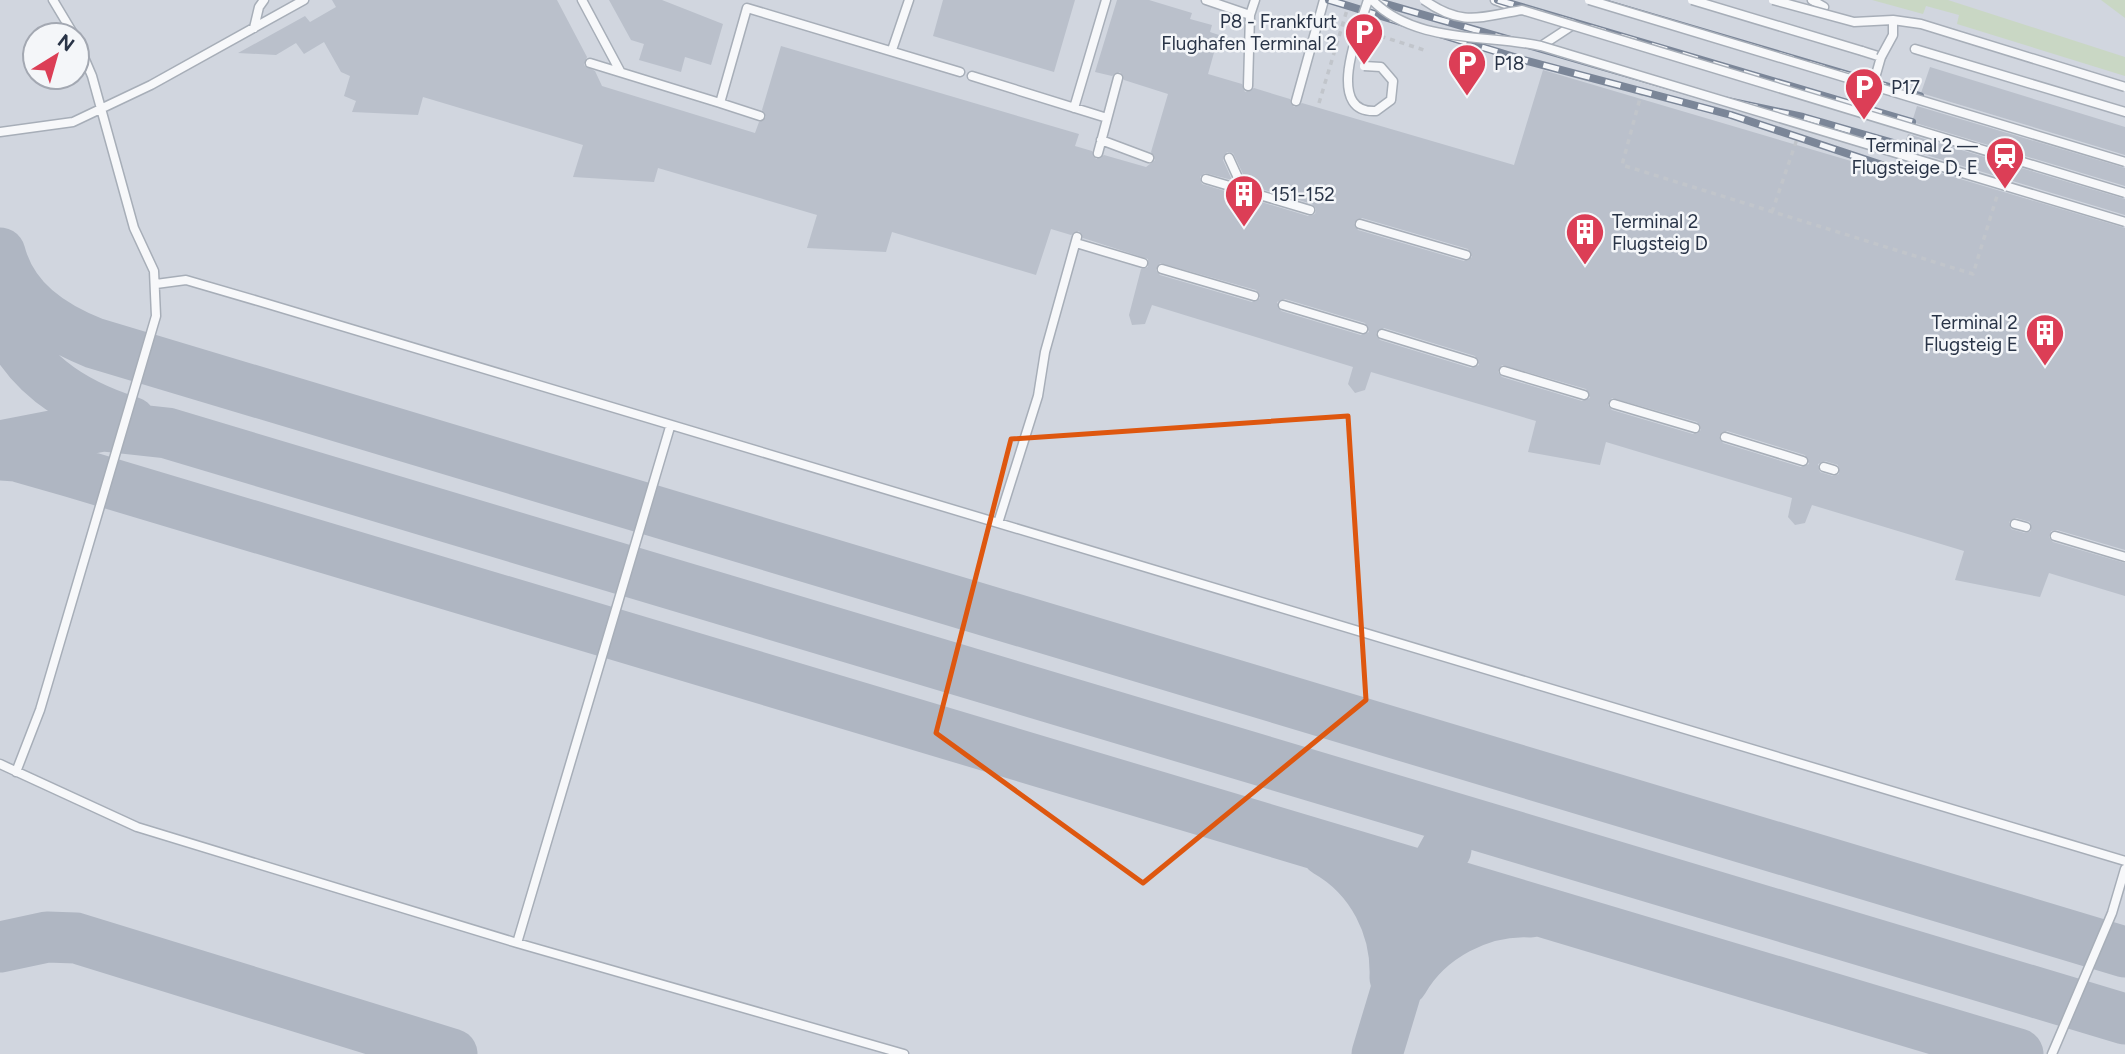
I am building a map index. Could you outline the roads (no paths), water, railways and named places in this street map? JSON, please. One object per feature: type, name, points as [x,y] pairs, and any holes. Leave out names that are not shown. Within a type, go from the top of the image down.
[{"type":"lane","points":[[53,0],[66,21]]},
{"type":"lane","points":[[254,28],[259,7],[264,0]]},
{"type":"lane","points":[[0,132],[73,122],[151,85],[304,0]]},
{"type":"lane","points":[[582,0],[620,71]]},
{"type":"lane","points":[[892,50],[909,0]]},
{"type":"lane","points":[[1074,108],[1106,0]]},
{"type":"lane","points":[[1206,0],[1250,15]]},
{"type":"lane","points":[[1248,86],[1250,15],[1255,0]]},
{"type":"lane","points":[[1296,101],[1324,0]]},
{"type":"lane","points":[[1364,66],[1381,67],[1393,81],[1391,100],[1376,111],[1359,109],[1351,102],[1346,80],[1370,0],[1391,17],[1439,32],[1520,40],[2125,222]]},
{"type":"lane","points":[[1424,0],[1444,12],[1469,20],[1522,10]]},
{"type":"lane","points":[[1495,0],[2125,193]]},
{"type":"lane","points":[[1589,0],[2125,162]]},
{"type":"lane","points":[[1692,0],[1881,57]]},
{"type":"lane","points":[[1773,0],[1854,22],[1893,20],[1921,24],[2125,87]]},
{"type":"lane","points":[[1812,0],[1824,7]]},
{"type":"lane","points":[[720,103],[747,8],[960,72]]},
{"type":"lane","points":[[1872,85],[1881,57],[1894,35],[1893,20]]},
{"type":"lane","points":[[1541,46],[1573,25]]},
{"type":"lane","points":[[1915,49],[2125,113]]},
{"type":"lane","points":[[590,63],[760,116]]},
{"type":"lane","points":[[972,76],[1107,118]]},
{"type":"lane","points":[[1098,153],[1118,78]]},
{"type":"lane","points":[[16,772],[32,736],[109,483],[156,316],[156,284],[149,258],[134,228],[91,80]]},
{"type":"lane","points":[[1101,141],[1149,158]]},
{"type":"lane","points":[[1229,158],[1239,180],[1257,194]]},
{"type":"lane","points":[[1206,178],[1311,210]]},
{"type":"lane","points":[[1360,225],[1466,255]]},
{"type":"lane","points":[[998,523],[1038,396],[1045,352],[1077,240],[1143,263]]},
{"type":"lane","points":[[1163,269],[1254,296]]},
{"type":"lane","points":[[156,284],[179,280],[198,284],[2125,861]]},
{"type":"lane","points":[[1283,305],[1363,329]]},
{"type":"lane","points":[[1382,334],[1474,362]]},
{"type":"lane","points":[[1504,371],[1584,395]]},
{"type":"lane","points":[[1614,404],[1695,428]]},
{"type":"lane","points":[[517,943],[670,427]]},
{"type":"lane","points":[[1724,437],[1803,461]]},
{"type":"lane","points":[[1824,467],[1834,470]]},
{"type":"lane","points":[[2015,524],[2026,527]]},
{"type":"lane","points":[[2054,536],[2125,557]]},
{"type":"lane","points":[[0,764],[137,827],[517,943],[905,1054]]},
{"type":"lane","points":[[2052,1054],[2104,934],[2125,869]]},
{"type":"railway","points":[[1329,0],[1524,60],[1731,115],[1897,170]]},
{"type":"railway","points":[[1372,0],[1704,96],[1803,117],[1904,146]]},
{"type":"railway","points":[[1498,0],[1912,122]]},
{"type":"railway","points":[[1594,0],[1920,96]]},
{"type":"place","name":"P8 - Frankfurt Flughafen Terminal 2","points":[[1364,66]]},
{"type":"place","name":"P18","points":[[1467,97]]},
{"type":"place","name":"P17","points":[[1864,121]]},
{"type":"place","name":"Terminal 2 — Flugsteige D, E","points":[[2005,190]]},
{"type":"place","name":"151-152","points":[[1244,228]]},
{"type":"place","name":"Terminal 2 Flugsteig D","points":[[1585,266]]},
{"type":"place","name":"Terminal 2 Flugsteig E","points":[[2045,367]]}]
